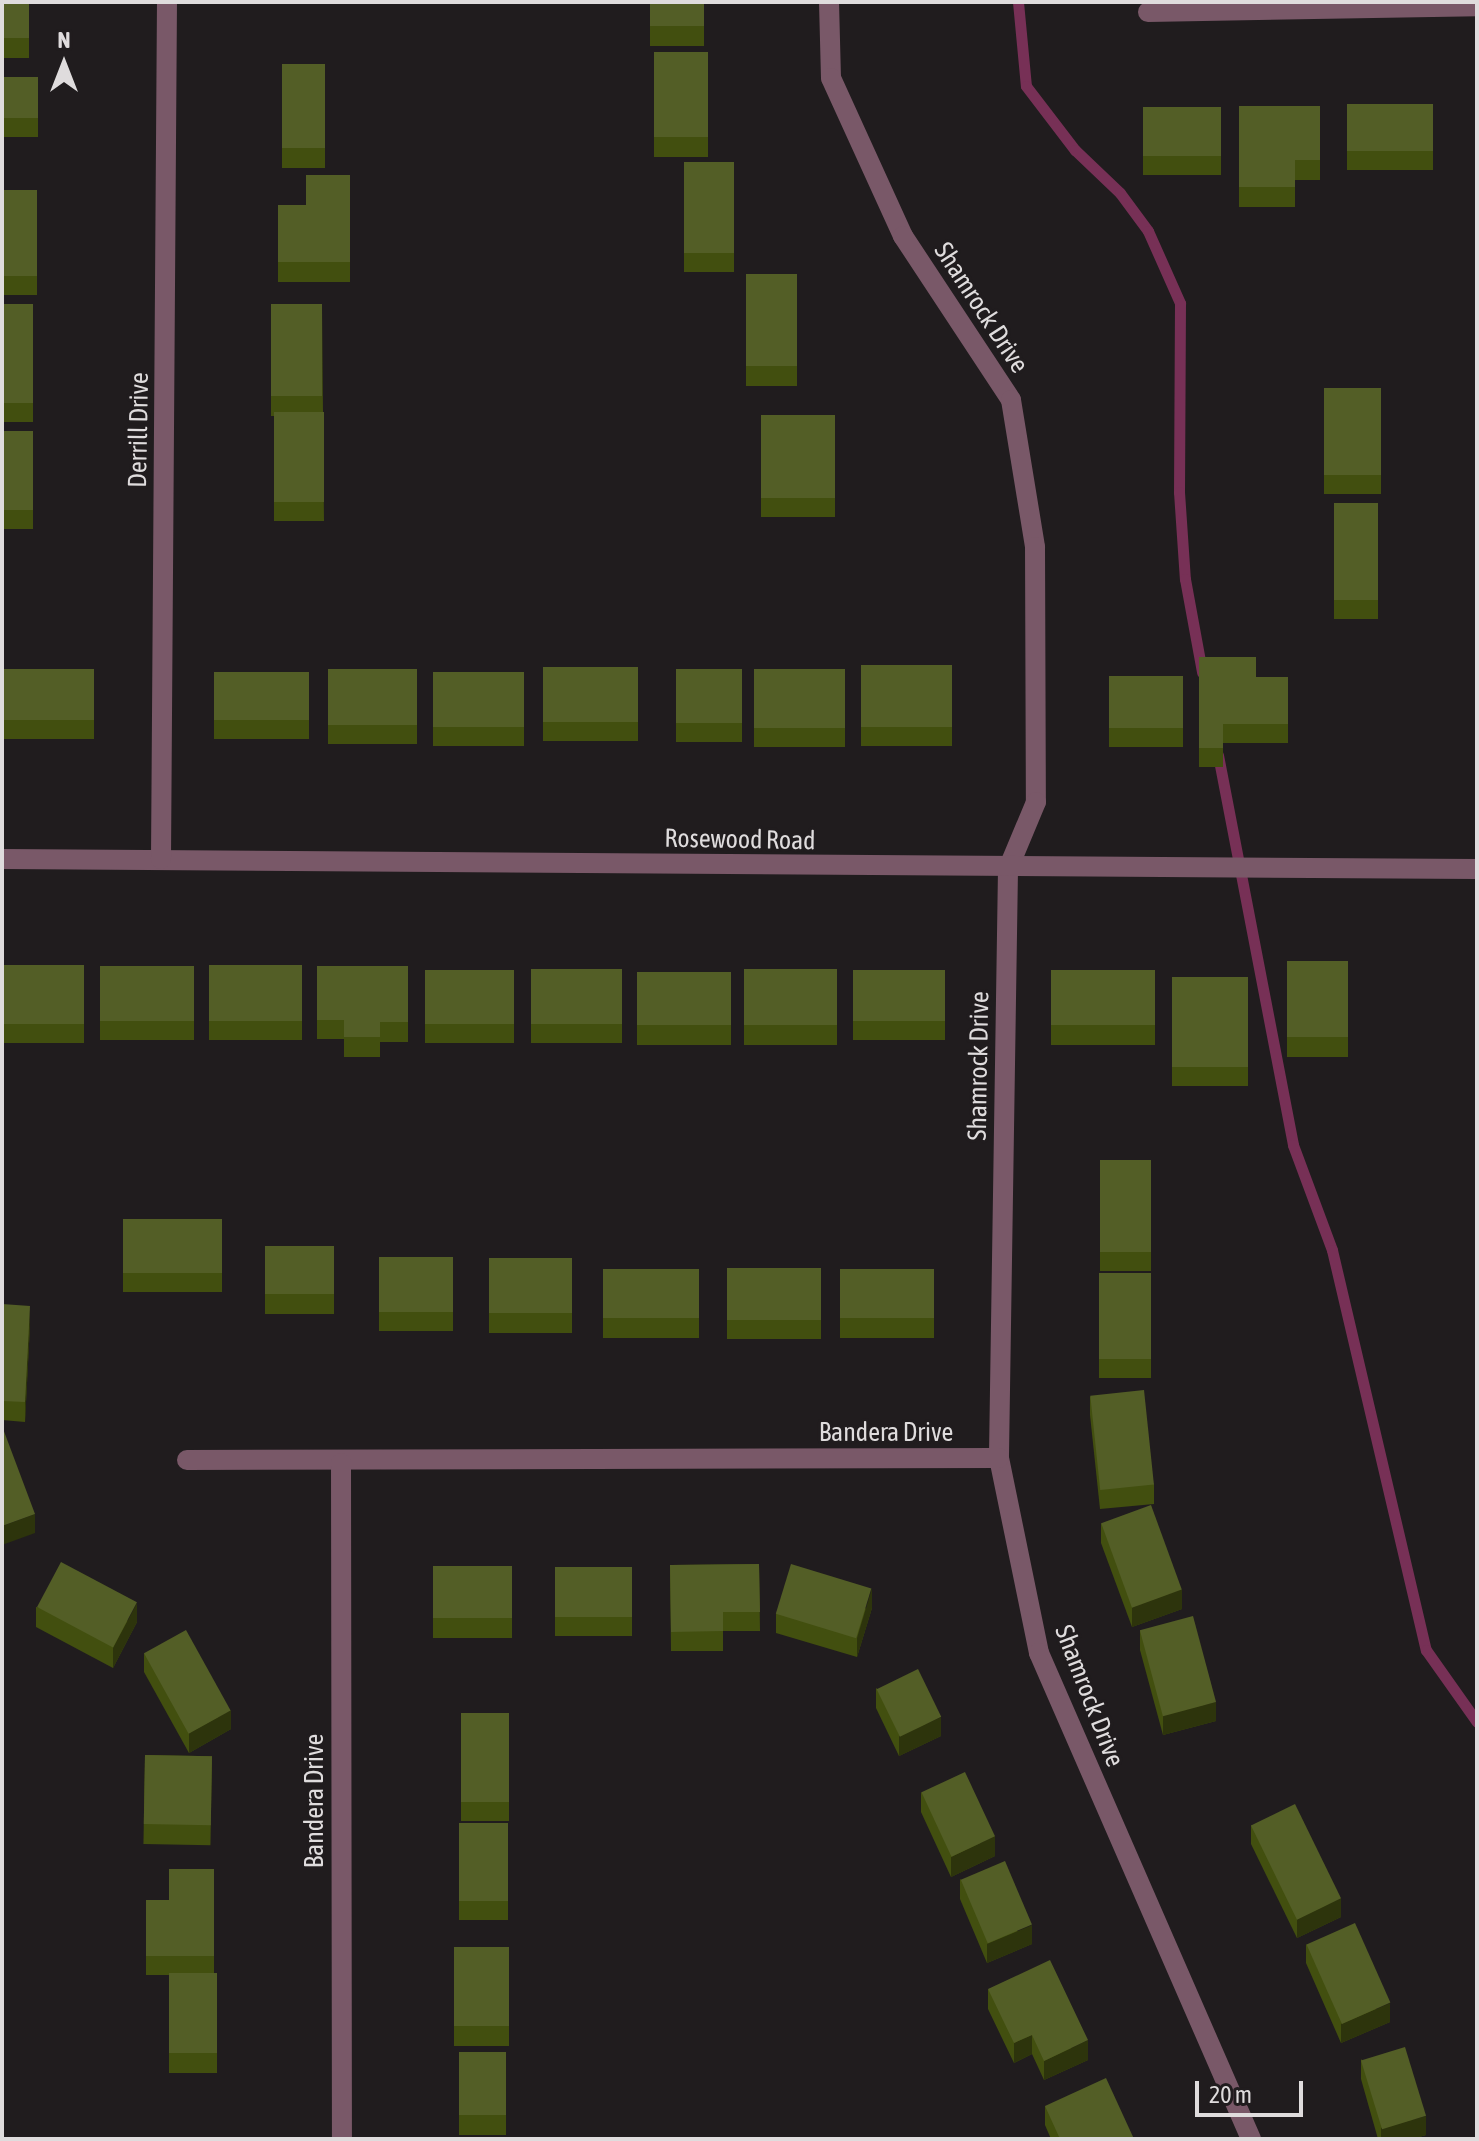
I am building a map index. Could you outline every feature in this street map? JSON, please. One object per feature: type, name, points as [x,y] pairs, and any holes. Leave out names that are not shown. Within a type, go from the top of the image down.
[{"type":"street","name":"Derrill Drive","points":[[161,859],[167,2]]},
{"type":"street","name":"Shamrock Drive","points":[[829,2],[831,78],[844,107],[903,236],[1011,400],[1035,547],[1036,802],[1008,869],[999,1458],[1039,1653],[1251,2139]]},
{"type":"street","points":[[1148,12],[1477,6]]},
{"type":"street","name":"Rosewood Road","points":[[2,859],[1008,869],[1477,869]]},
{"type":"street","name":"Bandera Drive","points":[[187,1460],[341,1463],[999,1458]]},
{"type":"street","name":"Bandera Drive","points":[[341,1463],[342,2139]]},
{"type":"building","points":[[2,2],[29,2],[29,38],[2,38]]},
{"type":"building","points":[[650,2],[704,2],[704,26],[650,26]]},
{"type":"building","points":[[654,52],[708,52],[708,137],[654,137]]},
{"type":"building","points":[[282,64],[325,64],[325,148],[282,148]]},
{"type":"building","points":[[2,77],[38,77],[38,118],[2,118]]},
{"type":"building","points":[[1347,104],[1433,104],[1433,151],[1347,151]]},
{"type":"building","points":[[1239,106],[1320,106],[1320,160],[1295,160],[1295,187],[1239,187]]},
{"type":"building","points":[[1143,107],[1221,107],[1221,156],[1143,156]]},
{"type":"building","points":[[684,162],[734,162],[734,253],[684,253]]},
{"type":"building","points":[[306,175],[350,175],[350,262],[278,262],[278,205],[306,205]]},
{"type":"building","points":[[2,190],[37,190],[37,276],[2,276]]},
{"type":"building","points":[[746,274],[797,274],[797,366],[746,366]]},
{"type":"building","points":[[2,304],[33,304],[33,403],[2,403]]},
{"type":"building","points":[[271,304],[322,304],[322,396],[271,396]]},
{"type":"building","points":[[1324,388],[1381,388],[1381,475],[1324,475]]},
{"type":"building","points":[[274,412],[324,412],[324,502],[274,502]]},
{"type":"building","points":[[761,415],[835,415],[835,498],[761,498]]},
{"type":"building","points":[[2,431],[33,431],[33,510],[2,510]]},
{"type":"building","points":[[1334,503],[1378,503],[1378,600],[1334,600]]},
{"type":"building","points":[[1199,657],[1256,657],[1256,677],[1288,677],[1288,724],[1223,724],[1223,748],[1199,748]]},
{"type":"building","points":[[861,665],[952,665],[952,727],[861,727]]},
{"type":"building","points":[[543,667],[638,667],[638,722],[543,722]]},
{"type":"building","points":[[3,669],[94,669],[94,720],[3,720]]},
{"type":"building","points":[[328,669],[417,669],[417,725],[328,725]]},
{"type":"building","points":[[676,669],[742,669],[742,723],[676,723]]},
{"type":"building","points":[[754,669],[845,669],[845,728],[754,728]]},
{"type":"building","points":[[214,672],[309,672],[309,720],[214,720]]},
{"type":"building","points":[[433,672],[524,672],[524,727],[433,727]]},
{"type":"building","points":[[1109,676],[1183,676],[1183,728],[1109,728]]},
{"type":"building","points":[[1287,961],[1348,961],[1348,1037],[1287,1037]]},
{"type":"building","points":[[2,965],[84,965],[84,1024],[2,1024]]},
{"type":"building","points":[[209,965],[302,965],[302,1021],[209,1021]]},
{"type":"building","points":[[100,966],[194,966],[194,1021],[100,1021]]},
{"type":"building","points":[[317,966],[408,966],[408,1022],[380,1022],[380,1037],[344,1037],[344,1020],[317,1020]]},
{"type":"building","points":[[531,969],[622,969],[622,1024],[531,1024]]},
{"type":"building","points":[[744,969],[837,969],[837,1025],[744,1025]]},
{"type":"building","points":[[425,970],[514,970],[514,1024],[425,1024]]},
{"type":"building","points":[[853,970],[945,970],[945,1021],[853,1021]]},
{"type":"building","points":[[1051,970],[1155,970],[1155,1025],[1051,1025]]},
{"type":"building","points":[[637,972],[731,972],[731,1025],[637,1025]]},
{"type":"building","points":[[1172,977],[1248,977],[1248,1067],[1172,1067]]},
{"type":"building","points":[[1100,1160],[1151,1160],[1151,1252],[1100,1252]]},
{"type":"building","points":[[123,1219],[222,1219],[222,1273],[123,1273]]},
{"type":"building","points":[[265,1246],[334,1246],[334,1294],[265,1294]]},
{"type":"building","points":[[379,1257],[453,1257],[453,1312],[379,1312]]},
{"type":"building","points":[[489,1258],[572,1258],[572,1313],[489,1313]]},
{"type":"building","points":[[727,1268],[821,1268],[821,1320],[727,1320]]},
{"type":"building","points":[[603,1269],[699,1269],[699,1318],[603,1318]]},
{"type":"building","points":[[840,1269],[934,1269],[934,1318],[840,1318]]},
{"type":"building","points":[[1099,1273],[1151,1273],[1151,1359],[1099,1359]]},
{"type":"building","points":[[2,1304],[30,1306],[25,1402],[2,1401]]},
{"type":"building","points":[[1144,1390],[1154,1484],[1100,1490],[1090,1396]]},
{"type":"building","points":[[2,1426],[35,1514],[2,1526]]},
{"type":"building","points":[[1151,1505],[1182,1590],[1132,1608],[1101,1523]]},
{"type":"building","points":[[61,1562],[137,1602],[113,1647],[37,1607]]},
{"type":"building","points":[[759,1564],[760,1612],[723,1612],[723,1631],[671,1632],[670,1565]]},
{"type":"building","points":[[791,1564],[871,1589],[856,1638],[776,1614]]},
{"type":"building","points":[[433,1566],[512,1566],[512,1618],[433,1618]]},
{"type":"building","points":[[555,1567],[632,1567],[632,1617],[555,1617]]},
{"type":"building","points":[[1193,1616],[1216,1702],[1163,1716],[1140,1630]]},
{"type":"building","points":[[186,1630],[231,1710],[189,1734],[144,1653]]},
{"type":"building","points":[[918,1669],[941,1717],[900,1737],[877,1689]]},
{"type":"building","points":[[461,1713],[509,1713],[509,1802],[461,1802]]},
{"type":"building","points":[[145,1755],[212,1756],[211,1825],[144,1824]]},
{"type":"building","points":[[965,1772],[995,1836],[952,1857],[921,1792]]},
{"type":"building","points":[[1295,1804],[1341,1898],[1297,1920],[1251,1825]]},
{"type":"building","points":[[459,1823],[508,1823],[508,1901],[459,1901]]},
{"type":"building","points":[[1005,1861],[1032,1925],[988,1943],[961,1880]]},
{"type":"building","points":[[169,1869],[214,1869],[214,1956],[146,1956],[146,1900],[169,1900]]},
{"type":"building","points":[[1355,1923],[1390,2002],[1342,2024],[1307,1945]]},
{"type":"building","points":[[454,1947],[509,1947],[509,2026],[454,2026]]},
{"type":"building","points":[[1050,1960],[1088,2040],[1044,2061],[1032,2035],[1014,2043],[988,1989]]},
{"type":"building","points":[[169,1973],[217,1973],[217,2053],[169,2053]]},
{"type":"building","points":[[1405,2047],[1426,2116],[1382,2129],[1361,2060]]},
{"type":"building","points":[[459,2052],[506,2052],[506,2115],[459,2115]]},
{"type":"building","points":[[1106,2078],[1134,2139],[1060,2139],[1045,2106]]},
{"type":"waterway","points":[[1018,2],[1026,86],[1075,150],[1120,193],[1148,231],[1180,303],[1179,492],[1185,579],[1202,672]]},
{"type":"waterway","points":[[1218,755],[1293,1145],[1332,1250],[1426,1650],[1477,1722]]}]
